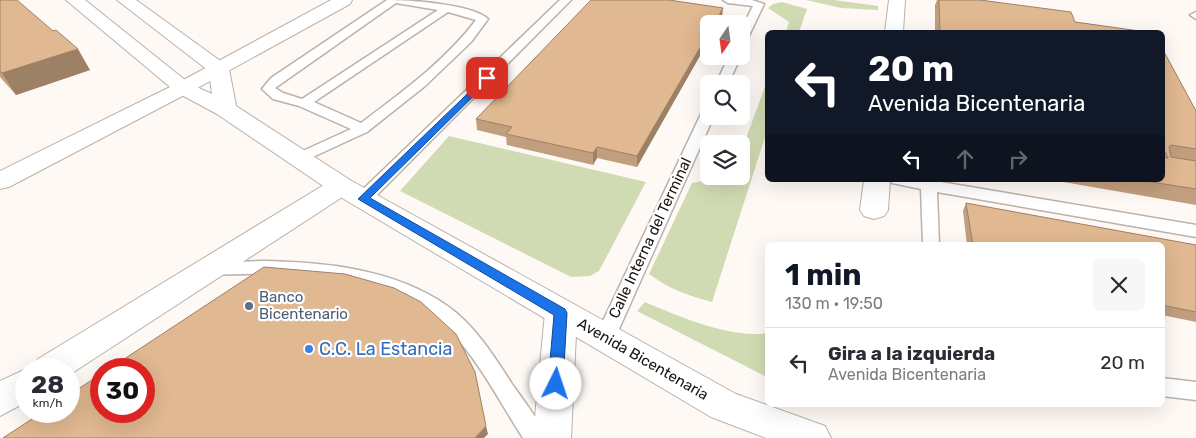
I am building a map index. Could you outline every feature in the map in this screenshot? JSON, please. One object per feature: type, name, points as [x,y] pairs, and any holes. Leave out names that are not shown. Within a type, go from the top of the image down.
[{"type":"main road","name":"Avenida Bicentenaria","points":[[74,0],[183,88],[225,109],[352,192],[724,406],[812,438]]},
{"type":"main road","points":[[125,0],[219,69],[225,109]]},
{"type":"main road","points":[[0,181],[183,88],[344,0]]},
{"type":"main road","points":[[894,30],[897,0]]},
{"type":"main road","points":[[874,210],[877,182]]},
{"type":"main road","points":[[67,358],[208,269],[352,192]]},
{"type":"main road","points":[[552,438],[561,313]]},
{"type":"main road","points":[[0,400],[15,391]]},
{"type":"lane","points":[[299,158],[362,129],[420,83],[467,40],[483,19],[447,8],[394,0],[275,81],[268,90],[278,96],[304,103],[362,129]]},
{"type":"lane","points":[[352,192],[566,0]]},
{"type":"lane","points":[[728,0],[759,4],[750,23]]},
{"type":"lane","points":[[304,103],[447,8]]},
{"type":"lane","name":"Calle Interna del Terminal","points":[[605,338],[703,125]]},
{"type":"lane","points":[[910,182],[1196,231]]},
{"type":"lane","points":[[929,185],[931,242]]},
{"type":"lane","points":[[208,269],[280,266],[345,274],[397,287],[440,310],[472,344],[536,438]]},
{"type":"lane","points":[[1165,386],[1196,390]]},
{"type":"green space","points":[[806,0],[834,0],[878,6],[878,10],[841,8]]},
{"type":"green space","points":[[782,2],[807,9],[800,30],[787,30],[789,22],[768,8],[773,4]]},
{"type":"green space","points":[[765,86],[765,137],[750,184],[750,135],[747,135]]},
{"type":"green space","points":[[449,136],[646,182],[599,271],[590,276],[571,277],[400,191]]},
{"type":"green space","points":[[700,181],[700,185],[750,185],[712,302],[679,291],[649,274],[692,183]]},
{"type":"green space","points":[[645,302],[689,320],[721,330],[737,333],[765,333],[765,376],[637,311]]},
{"type":"building","points":[[0,0],[17,0],[53,31],[56,30],[78,49],[2,73],[0,71]]},
{"type":"building","points":[[591,0],[669,0],[723,8],[719,15],[700,15],[700,48],[637,156],[597,147],[593,153],[506,134],[512,127],[476,119]]},
{"type":"building","points":[[939,0],[980,0],[1071,12],[1075,22],[1133,30],[940,30]]},
{"type":"building","points":[[1165,54],[1196,111],[1196,149],[1171,145],[1169,147],[1171,157],[1196,161],[1196,189],[1152,182],[1165,182],[1165,158],[1168,158],[1165,152]]},
{"type":"building","points":[[966,203],[1196,245],[1196,312],[1165,306],[1165,242],[972,242]]},
{"type":"building","name":"C.C. La Estancia","points":[[264,267],[345,274],[394,288],[421,302],[456,334],[475,372],[486,426],[475,438],[3,438],[26,423],[80,423],[80,388],[90,381],[90,423],[155,423],[155,358],[126,358]]},
{"type":"place","name":"Banco Bicentenario","points":[[249,306]]},
{"type":"place","name":"C.C. La Estancia","points":[[309,349]]},
{"type":"route","points":[[487,78],[363,199],[561,313],[556,384]]}]
